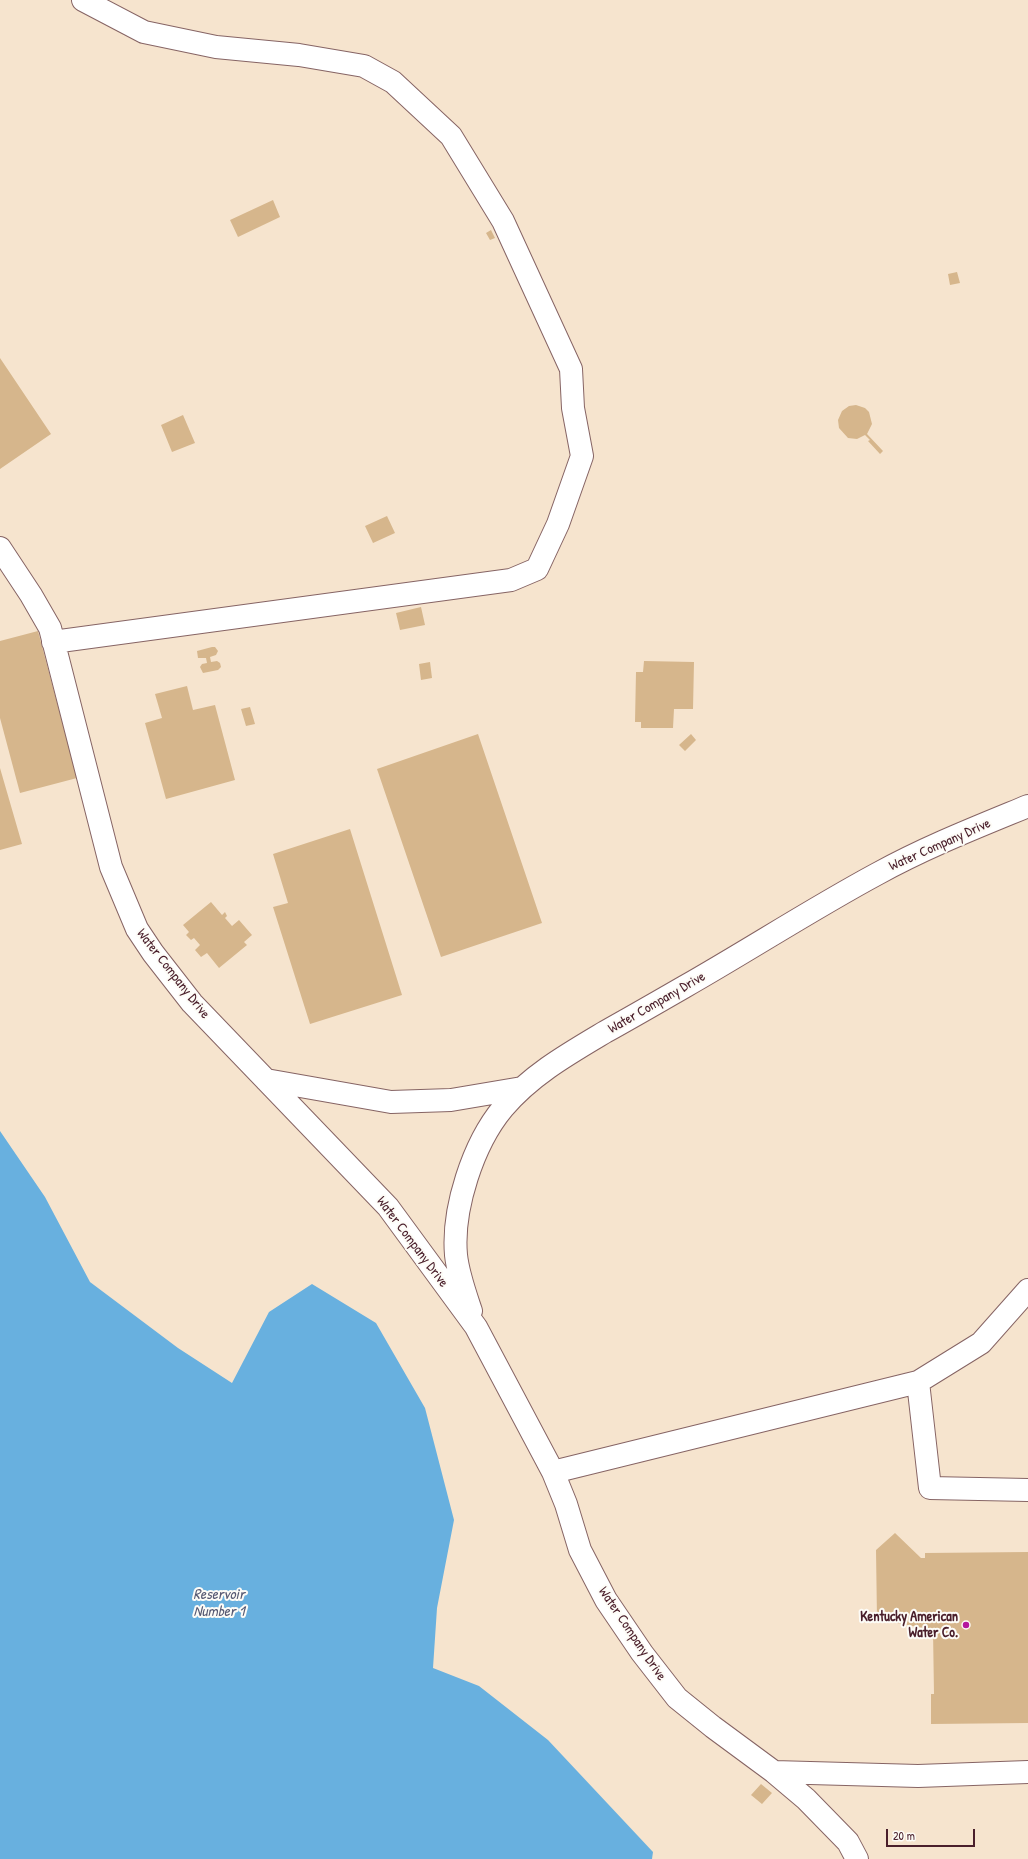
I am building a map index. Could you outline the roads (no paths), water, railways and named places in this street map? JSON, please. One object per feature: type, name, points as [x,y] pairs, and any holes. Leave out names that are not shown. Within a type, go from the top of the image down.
[{"type":"street","points":[[53,642],[511,580],[537,569],[558,524],[582,456],[573,408],[571,369],[503,221],[451,136],[394,82],[364,66],[299,55],[216,46],[144,32],[83,0]]},
{"type":"street","name":"Water Company Drive","points":[[0,548],[31,594],[50,628],[111,867],[138,929],[153,953],[192,1003],[388,1207],[476,1328],[553,1472],[566,1504],[580,1550],[606,1600],[642,1653],[677,1698],[713,1727],[774,1772],[829,1822],[848,1842],[857,1859]]},
{"type":"street","name":"Water Company Drive","points":[[476,1328],[463,1287],[456,1255],[458,1222],[464,1184],[487,1134],[502,1110],[522,1088],[559,1059],[735,958],[876,874],[928,848],[1028,806]]},
{"type":"street","points":[[266,1080],[391,1102],[451,1100],[522,1088]]},
{"type":"street","points":[[553,1472],[918,1382],[981,1344],[1028,1290]]},
{"type":"street","points":[[918,1382],[930,1488],[1028,1490]]},
{"type":"street","points":[[774,1772],[918,1776],[1028,1772]]},
{"type":"water","name":"Reservoir Number 1","points":[[0,1131],[45,1197],[90,1282],[178,1348],[232,1383],[269,1312],[312,1284],[376,1323],[425,1408],[454,1520],[437,1608],[433,1668],[479,1686],[548,1740],[653,1852],[652,1859],[0,1859]]},
{"type":"place","name":"Kentucky American Water Co.","points":[[966,1625]]}]
